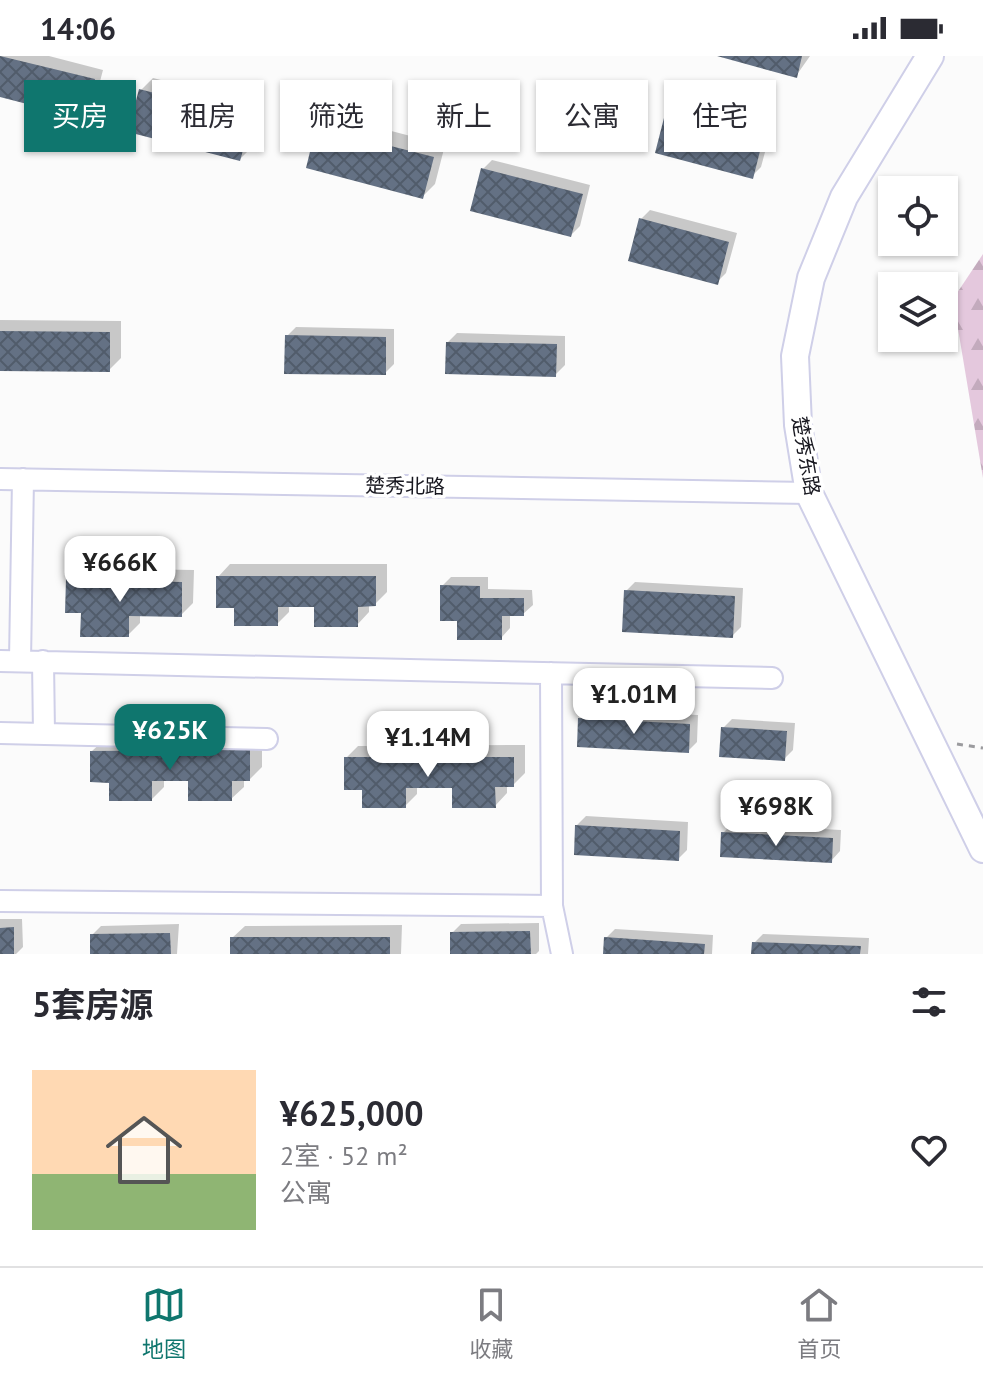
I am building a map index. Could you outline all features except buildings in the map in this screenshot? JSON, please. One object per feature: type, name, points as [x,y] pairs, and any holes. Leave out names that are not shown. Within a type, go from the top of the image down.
[{"type":"street","name":"楚秀东路","points":[[930,56],[844,197],[811,278],[795,356],[798,425],[809,493],[983,849]]},
{"type":"street","name":"楚秀北路","points":[[0,479],[809,493]]},
{"type":"street","points":[[23,479],[10,661],[772,678]]},
{"type":"street","points":[[43,661],[44,733]]},
{"type":"street","points":[[551,673],[552,906],[562,954]]},
{"type":"street","points":[[0,733],[267,739]]},
{"type":"street","points":[[0,901],[552,906]]},
{"type":"green space","points":[[983,254],[983,478],[958,329],[958,292]]}]
